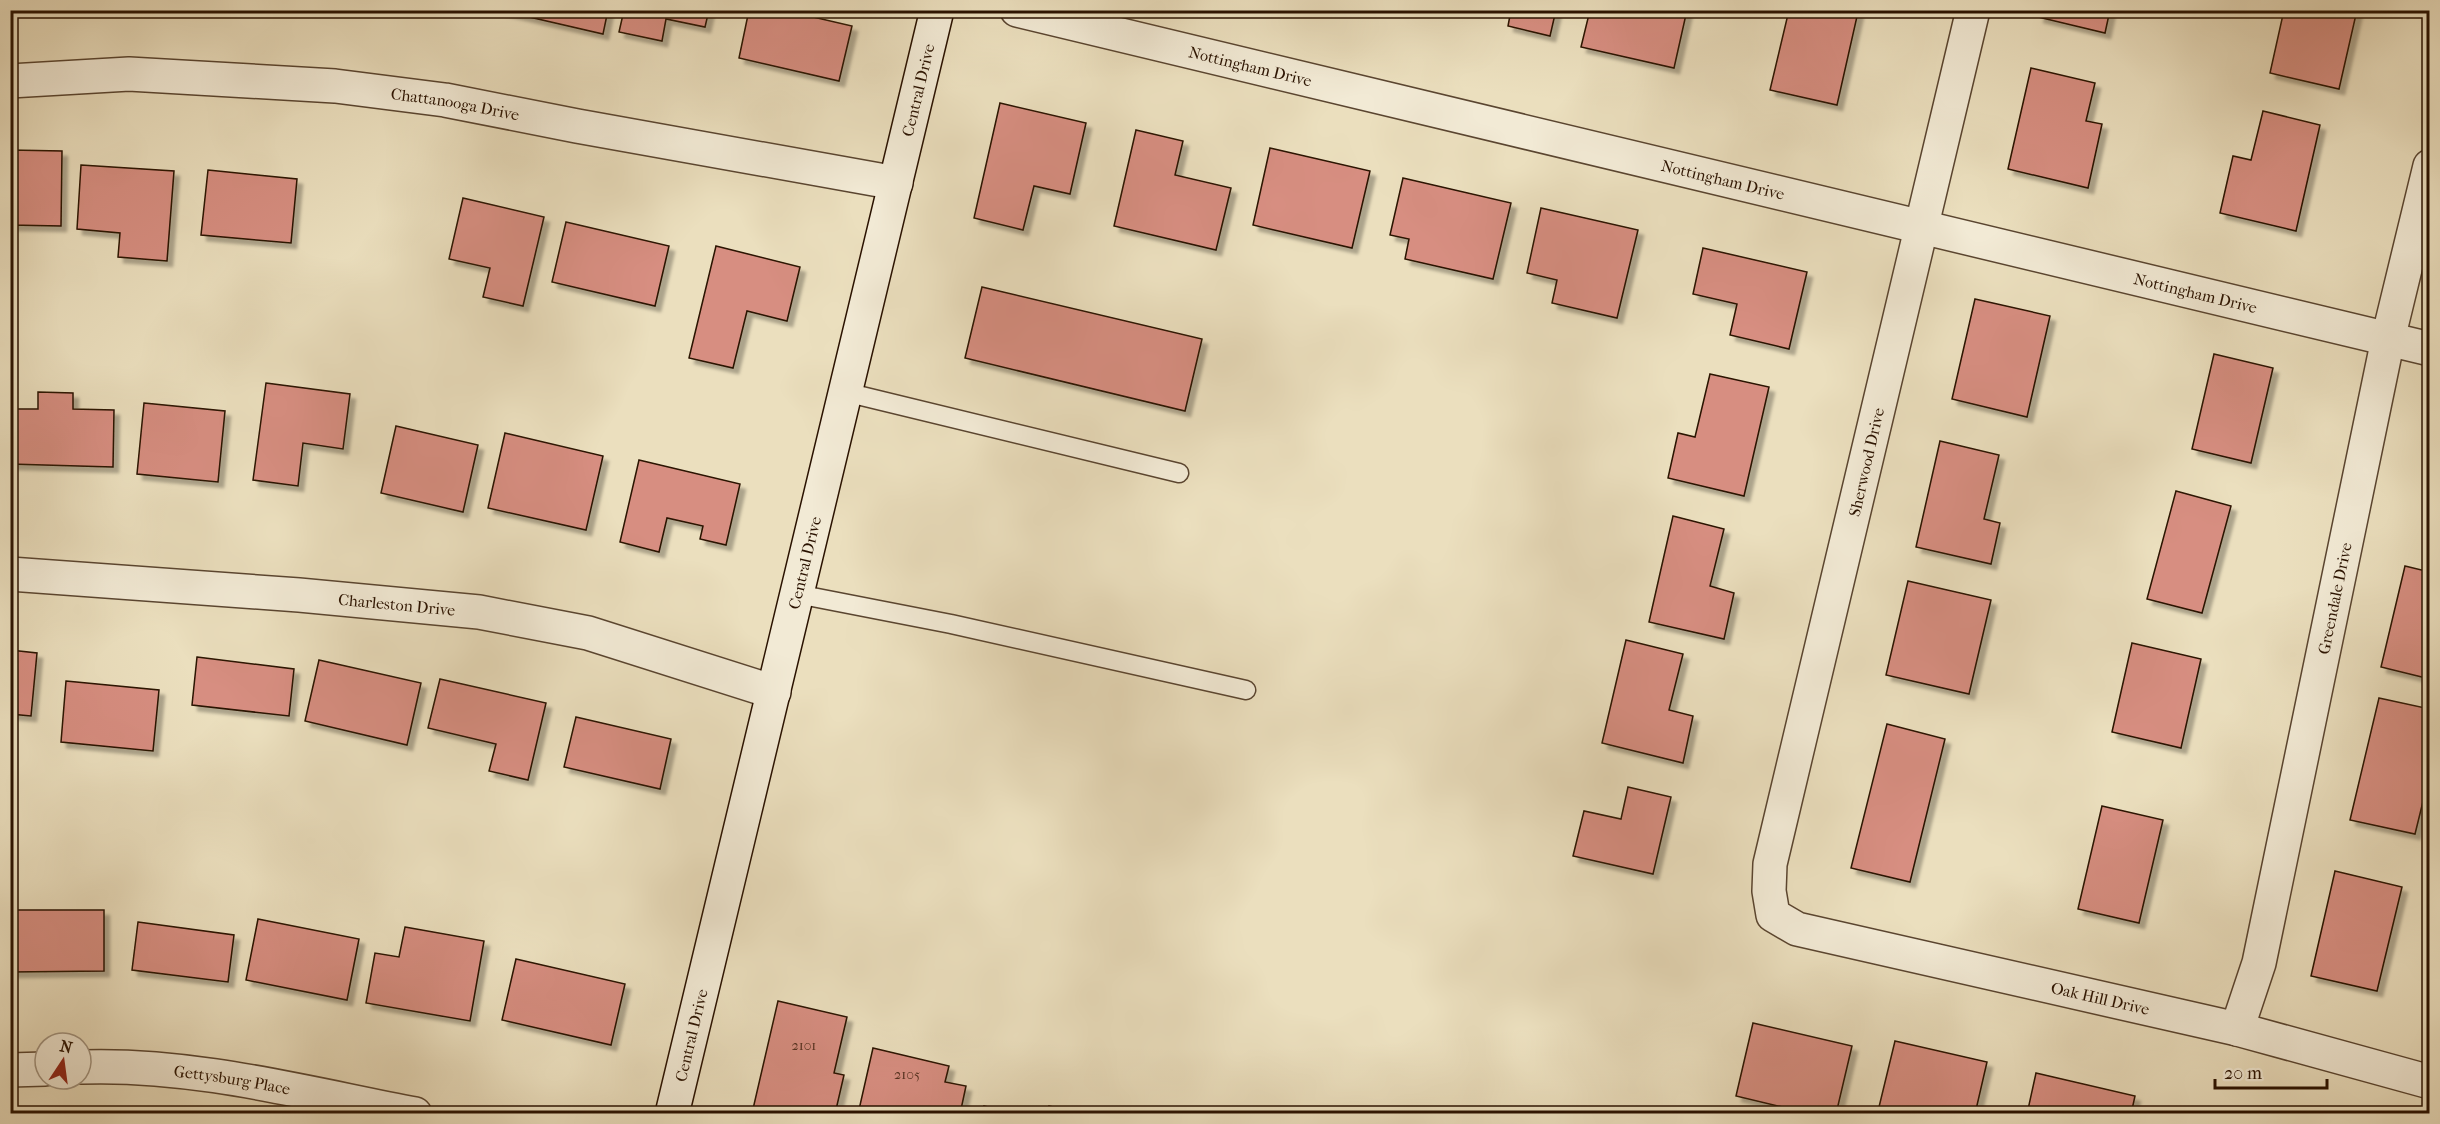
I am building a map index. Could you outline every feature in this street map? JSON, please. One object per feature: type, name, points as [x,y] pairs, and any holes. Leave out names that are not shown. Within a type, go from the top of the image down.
[{"type":"street","name":"Central Drive","points":[[672,1113],[937,10]]},
{"type":"street","name":"Nottingham Drive","points":[[1017,10],[2430,349]]},
{"type":"street","name":"Sherwood Drive","points":[[1773,915],[1769,891],[1770,864],[1973,10]]},
{"type":"street","name":"Chattanooga Drive","points":[[10,81],[129,74],[335,86],[445,100],[896,183]]},
{"type":"street","name":"Greendale Drive","points":[[2237,1029],[2259,963],[2388,339],[2430,166]]},
{"type":"street","name":"Charleston Drive","points":[[10,574],[299,595],[479,612],[588,633],[774,692]]},
{"type":"street","name":"Oak Hill Drive","points":[[1773,915],[1797,929],[2237,1029],[2430,1082]]},
{"type":"street","name":"Gettysburg Place","points":[[93,1067],[207,1074],[415,1113]]},
{"type":"street","points":[[10,1070],[33,1069]]},
{"type":"lane","points":[[845,392],[1179,473]]},
{"type":"lane","points":[[797,594],[951,624],[1246,690]]},
{"type":"building","points":[[499,10],[608,10],[603,34]]},
{"type":"building","points":[[624,10],[709,10],[705,27],[666,19],[662,41],[619,32]]},
{"type":"building","points":[[749,10],[783,10],[852,26],[839,81],[739,58]]},
{"type":"building","points":[[1511,10],[1556,10],[1550,36],[1508,26]]},
{"type":"building","points":[[1590,10],[1687,10],[1674,68],[1581,47]]},
{"type":"building","points":[[1789,10],[1858,12],[1837,105],[1770,90]]},
{"type":"building","points":[[2040,10],[2110,10],[2105,33],[2038,17]]},
{"type":"building","points":[[2284,10],[2357,10],[2339,89],[2270,73]]},
{"type":"building","points":[[2031,68],[2095,83],[2086,121],[2102,124],[2088,188],[2008,169]]},
{"type":"building","points":[[1000,103],[1086,123],[1070,194],[1034,186],[1023,230],[974,218]]},
{"type":"building","points":[[2263,111],[2320,125],[2296,231],[2220,213],[2233,156],[2251,160]]},
{"type":"building","points":[[1136,130],[1183,141],[1175,175],[1231,188],[1216,250],[1114,226]]},
{"type":"building","points":[[1270,148],[1370,171],[1352,248],[1253,225]]},
{"type":"building","points":[[10,150],[62,151],[61,226],[10,225]]},
{"type":"building","points":[[81,165],[174,171],[167,261],[118,257],[120,233],[77,229]]},
{"type":"building","points":[[208,170],[297,179],[291,243],[201,235]]},
{"type":"building","points":[[1403,178],[1511,203],[1493,279],[1405,259],[1409,239],[1390,235]]},
{"type":"building","points":[[463,198],[544,217],[523,306],[483,297],[490,268],[449,259]]},
{"type":"building","points":[[1541,208],[1638,230],[1617,318],[1552,303],[1557,280],[1527,273]]},
{"type":"building","points":[[566,222],[669,246],[655,306],[552,282]]},
{"type":"building","points":[[716,246],[800,267],[787,321],[747,311],[733,368],[689,358]]},
{"type":"building","points":[[1703,248],[1807,272],[1789,349],[1730,335],[1737,304],[1693,294]]},
{"type":"building","points":[[982,287],[1202,339],[1185,411],[965,358]]},
{"type":"building","points":[[1975,299],[2050,316],[2027,417],[1952,399]]},
{"type":"building","points":[[2214,354],[2273,368],[2251,463],[2192,449]]},
{"type":"building","points":[[1710,374],[1769,387],[1744,496],[1668,478],[1678,433],[1695,437]]},
{"type":"building","points":[[266,383],[350,394],[343,449],[303,443],[298,486],[253,480]]},
{"type":"building","points":[[38,392],[73,393],[73,409],[114,410],[113,467],[10,464],[10,409],[38,409]]},
{"type":"building","points":[[144,403],[225,411],[218,482],[137,474]]},
{"type":"building","points":[[396,426],[478,445],[463,512],[381,493]]},
{"type":"building","points":[[505,433],[603,456],[586,530],[488,508]]},
{"type":"building","points":[[1940,441],[1999,455],[1984,519],[2000,523],[1991,564],[1916,547]]},
{"type":"building","points":[[639,460],[740,484],[726,545],[700,539],[703,526],[667,518],[659,552],[620,542]]},
{"type":"building","points":[[2176,491],[2231,506],[2202,613],[2147,599]]},
{"type":"building","points":[[1673,516],[1724,529],[1710,586],[1734,593],[1724,639],[1649,622]]},
{"type":"building","points":[[2405,566],[2430,572],[2430,679],[2381,667]]},
{"type":"building","points":[[1908,581],[1991,600],[1969,694],[1886,675]]},
{"type":"building","points":[[1626,640],[1683,654],[1669,710],[1693,716],[1683,763],[1602,743]]},
{"type":"building","points":[[2132,643],[2201,659],[2181,748],[2112,732]]},
{"type":"building","points":[[10,650],[37,653],[31,716],[10,714]]},
{"type":"building","points":[[197,657],[294,669],[289,716],[192,705]]},
{"type":"building","points":[[319,660],[421,683],[407,745],[305,721]]},
{"type":"building","points":[[440,679],[546,703],[528,780],[489,771],[496,744],[428,728]]},
{"type":"building","points":[[66,681],[159,690],[153,751],[61,742]]},
{"type":"building","points":[[2379,698],[2430,709],[2430,773],[2415,834],[2350,820]]},
{"type":"building","points":[[576,717],[671,739],[660,789],[564,767]]},
{"type":"building","points":[[1887,724],[1945,739],[1910,882],[1851,868]]},
{"type":"building","points":[[1628,787],[1671,797],[1653,874],[1573,856],[1584,811],[1621,819]]},
{"type":"building","points":[[2102,806],[2163,820],[2139,923],[2078,909]]},
{"type":"building","points":[[2335,871],[2402,887],[2377,991],[2311,976]]},
{"type":"building","points":[[10,910],[104,910],[104,971],[10,972]]},
{"type":"building","points":[[258,919],[359,939],[347,1000],[246,980]]},
{"type":"building","points":[[138,922],[234,935],[228,982],[132,970]]},
{"type":"building","points":[[405,927],[484,941],[470,1021],[366,1003],[375,953],[399,957]]},
{"type":"building","points":[[516,959],[625,984],[611,1045],[502,1020]]},
{"type":"building","points":[[778,1001],[847,1017],[834,1073],[844,1075],[835,1114],[772,1114],[753,1109]]},
{"type":"building","points":[[1753,1023],[1852,1046],[1836,1114],[1812,1114],[1736,1096]]},
{"type":"building","points":[[1895,1041],[1987,1062],[1975,1114],[1906,1114],[1879,1107]]},
{"type":"building","points":[[873,1048],[949,1066],[945,1082],[966,1086],[960,1114],[858,1114]]},
{"type":"building","points":[[2036,1073],[2135,1096],[2131,1114],[2027,1114]]},
{"type":"building","points":[[984,1106],[1017,1114],[982,1114]]},
{"type":"building","points":[[1049,1106],[1084,1114],[1047,1114]]},
{"type":"building","points":[[2182,1108],[2206,1114],[2181,1114]]}]
